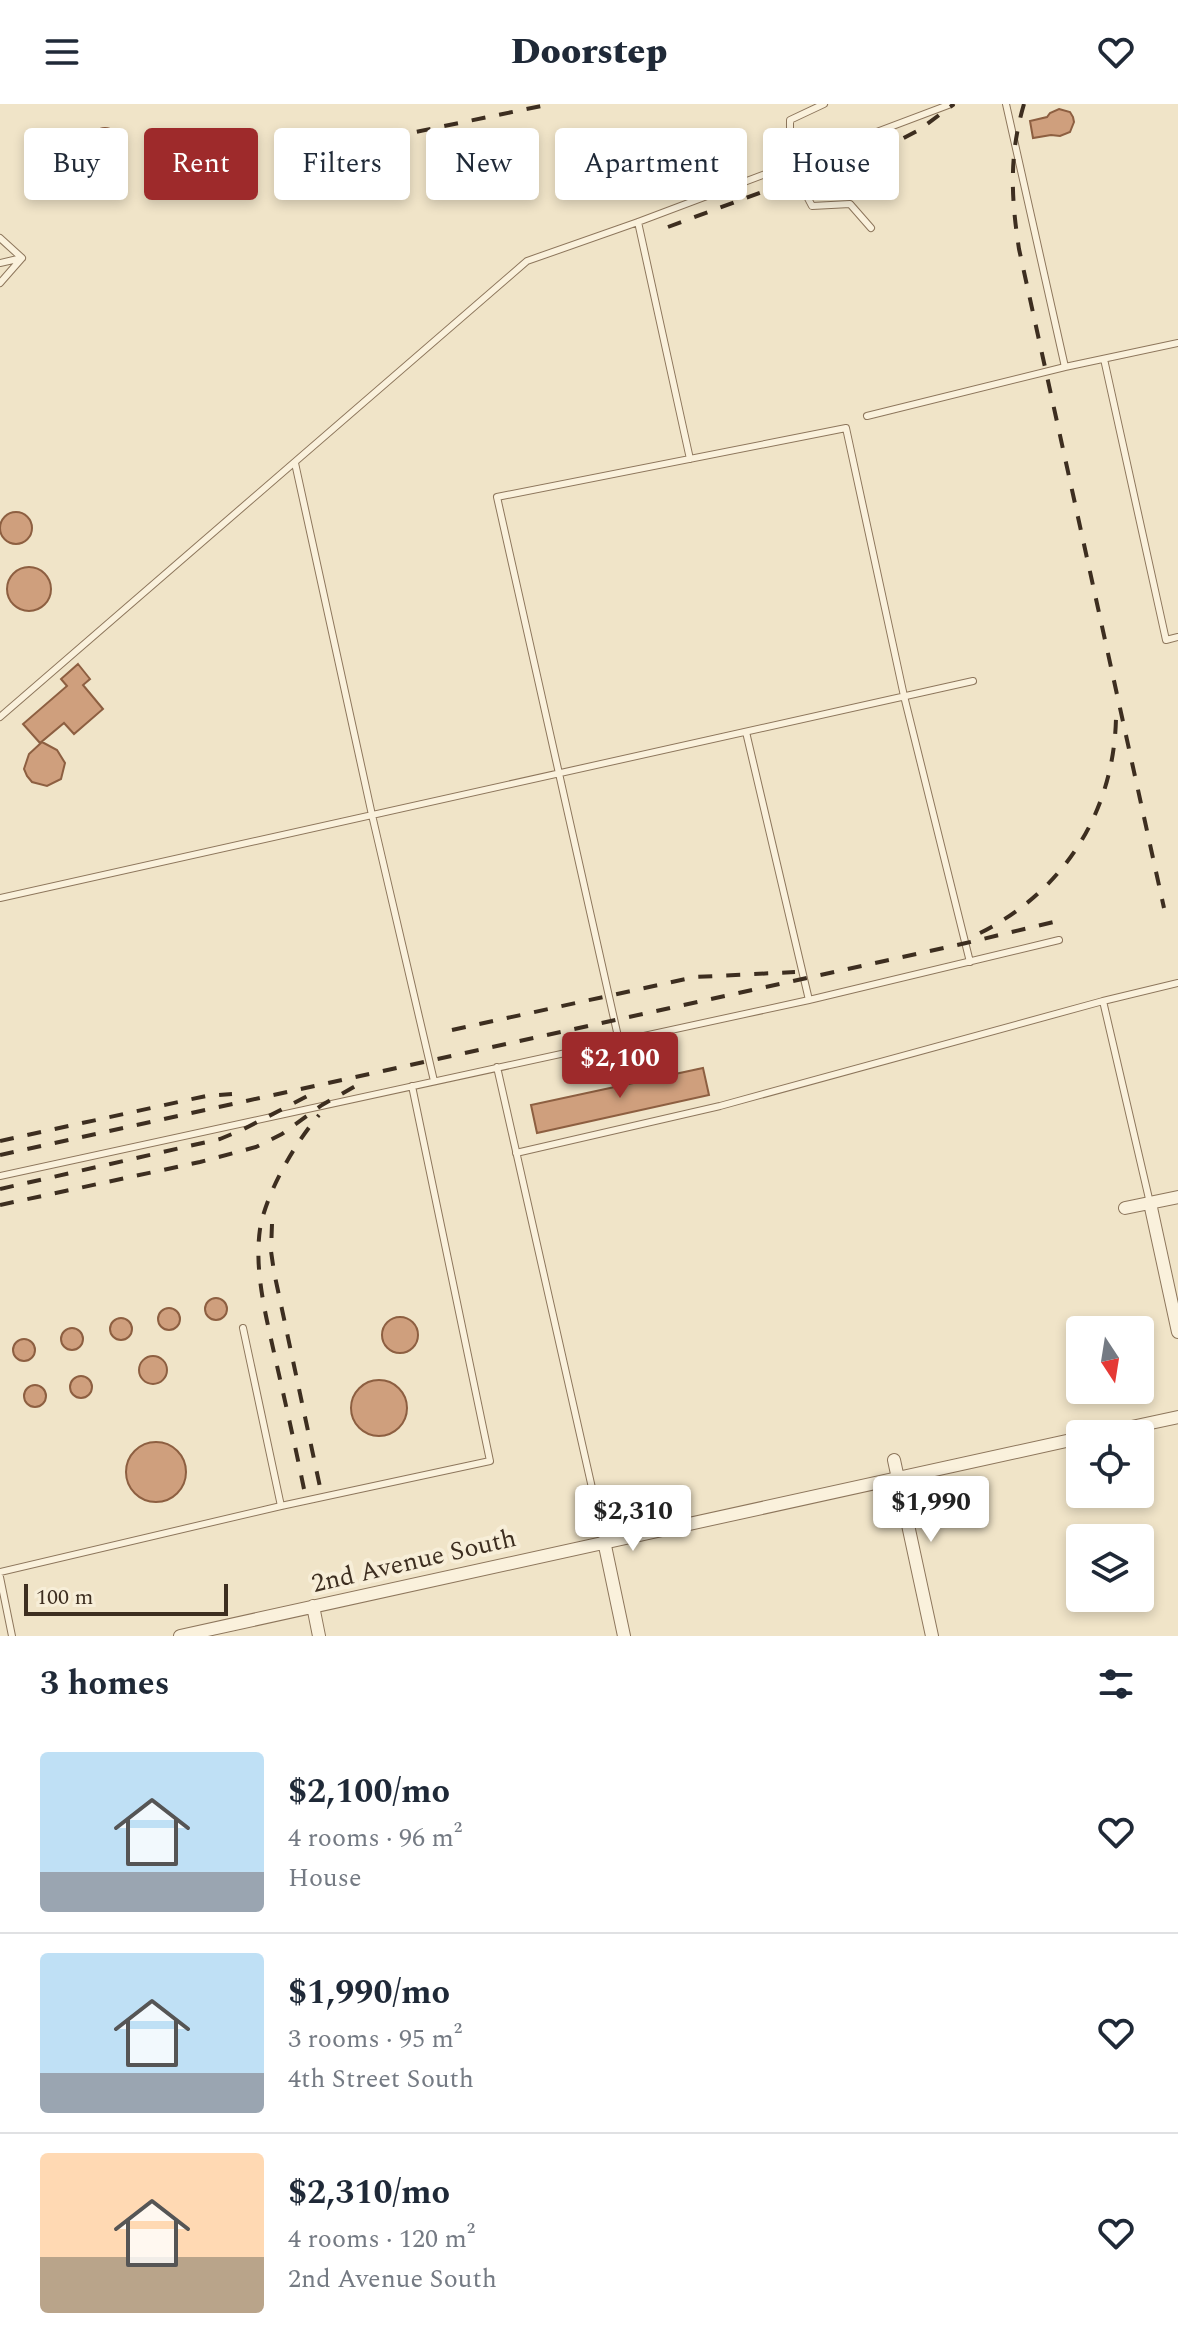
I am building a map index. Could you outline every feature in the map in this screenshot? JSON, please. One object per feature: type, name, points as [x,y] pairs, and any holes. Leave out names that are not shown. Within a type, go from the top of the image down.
[{"type":"street","points":[[1125,1208],[1178,1197]]},
{"type":"street","points":[[1150,1203],[1178,1332]]},
{"type":"street","points":[[1154,1422],[1178,1417]]},
{"type":"street","name":"2nd Avenue South","points":[[180,1636],[1066,1441]]},
{"type":"street","points":[[894,1460],[932,1636]]},
{"type":"street","points":[[604,1541],[624,1636]]},
{"type":"street","points":[[313,1606],[319,1636]]},
{"type":"lane","points":[[790,128],[790,120],[824,104]]},
{"type":"lane","points":[[887,128],[951,104]]},
{"type":"lane","points":[[1006,104],[1065,367]]},
{"type":"lane","points":[[0,717],[527,261],[763,174]]},
{"type":"lane","points":[[809,200],[812,206],[850,204],[871,228]]},
{"type":"lane","points":[[638,222],[690,459]]},
{"type":"lane","points":[[0,238],[22,258]]},
{"type":"lane","points":[[0,263],[22,258]]},
{"type":"lane","points":[[0,283],[22,258]]},
{"type":"lane","points":[[867,416],[1065,367],[1178,343]]},
{"type":"lane","points":[[1104,359],[1166,640],[1178,637]]},
{"type":"lane","points":[[619,1041],[497,497],[846,428],[904,696],[970,962]]},
{"type":"lane","points":[[295,463],[434,1081]]},
{"type":"lane","points":[[0,898],[973,681]]},
{"type":"lane","points":[[746,732],[809,1000]]},
{"type":"lane","points":[[0,1176],[809,1000],[1059,940]]},
{"type":"lane","points":[[516,1153],[720,1106],[1178,983]]},
{"type":"lane","points":[[1103,1001],[1150,1203]]},
{"type":"lane","points":[[497,1067],[604,1541]]},
{"type":"lane","points":[[12,1636],[0,1574],[281,1506],[490,1461],[412,1086]]},
{"type":"lane","points":[[243,1328],[281,1506]]},
{"type":"building","points":[[1059,109],[1070,112],[1073,117],[1070,132],[1033,138],[1030,121],[1047,117]]},
{"type":"building","points":[[16,512],[27,517],[32,528],[27,539],[16,544],[5,539],[0,528],[5,517]]},
{"type":"building","points":[[29,567],[44,574],[51,589],[44,604],[29,611],[14,604],[7,589],[14,574]]},
{"type":"building","points":[[78,664],[90,679],[83,685],[103,709],[74,734],[64,723],[40,743],[23,724],[67,686],[61,679]]},
{"type":"building","points":[[42,742],[57,750],[65,763],[61,779],[47,786],[32,782],[24,769],[29,754]]},
{"type":"building","points":[[703,1068],[709,1095],[537,1133],[531,1105]]},
{"type":"building","points":[[216,1298],[227,1309],[216,1320],[205,1309]]},
{"type":"building","points":[[169,1308],[180,1319],[169,1330],[158,1319]]},
{"type":"building","points":[[400,1317],[413,1322],[418,1335],[413,1348],[400,1353],[387,1348],[382,1335],[387,1322]]},
{"type":"building","points":[[121,1318],[132,1329],[121,1340],[110,1329]]},
{"type":"building","points":[[72,1328],[83,1339],[72,1350],[61,1339]]},
{"type":"building","points":[[24,1339],[35,1350],[24,1361],[13,1350]]},
{"type":"building","points":[[153,1356],[163,1360],[167,1370],[163,1380],[153,1384],[143,1380],[139,1370],[143,1360]]},
{"type":"building","points":[[81,1376],[92,1387],[81,1398],[70,1387]]},
{"type":"building","points":[[379,1380],[399,1388],[407,1408],[399,1428],[379,1436],[359,1428],[351,1408],[359,1388]]},
{"type":"building","points":[[35,1385],[46,1396],[35,1407],[24,1396]]},
{"type":"building","points":[[156,1442],[168,1444],[177,1451],[184,1460],[184,1484],[177,1493],[168,1500],[156,1502],[144,1500],[135,1493],[128,1484],[126,1472],[128,1460],[135,1451],[144,1444]]},
{"type":"railway","points":[[410,133],[551,104]]},
{"type":"railway","points":[[668,227],[896,142],[919,130],[954,104]]},
{"type":"railway","points":[[1024,104],[1013,176],[1019,249],[1164,908]]},
{"type":"railway","points":[[980,933],[1010,916],[1036,895],[1079,845],[1106,785],[1116,718]]},
{"type":"railway","points":[[0,1155],[1062,920]]},
{"type":"railway","points":[[452,1030],[695,977],[795,972]]},
{"type":"railway","points":[[0,1205],[256,1147],[282,1134],[322,1105],[366,1080]]},
{"type":"railway","points":[[0,1189],[220,1139],[315,1092]]},
{"type":"railway","points":[[0,1141],[206,1096],[232,1094]]},
{"type":"railway","points":[[304,1489],[265,1310],[259,1245],[263,1215],[275,1184],[291,1154],[319,1115]]},
{"type":"railway","points":[[272,1224],[274,1272],[320,1487]]}]
